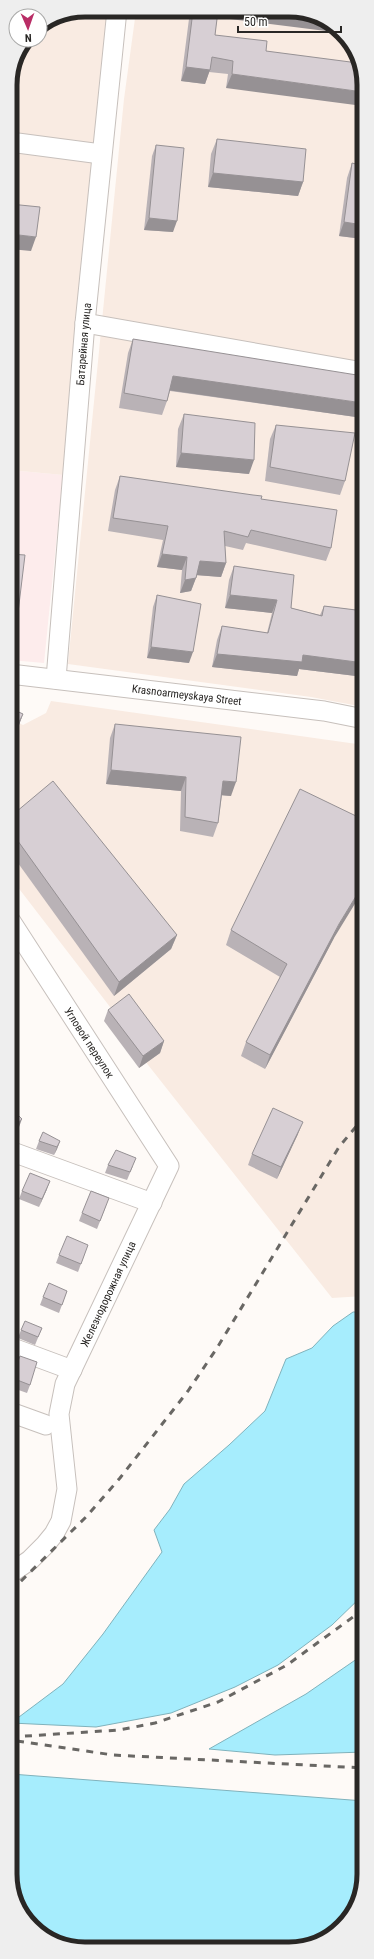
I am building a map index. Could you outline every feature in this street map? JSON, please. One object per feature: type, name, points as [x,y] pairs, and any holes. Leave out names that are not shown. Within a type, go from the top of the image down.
[{"type":"street","name":"Батарейная улица","points":[[56,679],[85,323],[101,154],[116,17]]},
{"type":"street","points":[[17,143],[101,154]]},
{"type":"street","points":[[85,323],[357,371]]},
{"type":"street","name":"Krasnoarmeyskaya Street","points":[[17,675],[324,711],[357,718]]},
{"type":"street","name":"Угловой переулок","points":[[17,931],[169,1166]]},
{"type":"street","points":[[17,1154],[152,1203]]},
{"type":"street","name":"Железнодорожная улица","points":[[17,1569],[46,1546],[61,1521],[67,1489],[59,1414],[69,1377],[169,1166]]},
{"type":"street","points":[[17,1351],[69,1377]]},
{"type":"street","points":[[17,1415],[46,1425]]},
{"type":"shaded area","points":[[108,17],[63,475],[17,471],[17,81],[22,59],[28,48],[48,48],[48,28],[59,22],[72,18]]},
{"type":"shaded area","points":[[135,17],[302,18],[327,28],[343,44],[350,55],[357,85],[357,706],[311,697],[68,664],[124,99]]},
{"type":"shaded area","points":[[17,471],[63,475],[44,663],[17,661]]},
{"type":"shaded area","points":[[51,701],[357,744],[357,1296],[332,1298],[115,1023],[117,1016],[17,886],[17,722],[23,725],[46,713]]},
{"type":"water","points":[[353,1312],[357,1312],[357,1601],[332,1625],[278,1665],[235,1687],[171,1713],[96,1727],[17,1723],[17,1718],[63,1684],[103,1634],[162,1552],[154,1530],[170,1509],[184,1484],[265,1411],[286,1359],[312,1348],[333,1326]]},
{"type":"water","points":[[357,1659],[357,1752],[275,1755],[209,1749],[306,1694]]},
{"type":"water","points":[[17,1774],[357,1800],[357,1874],[356,1887],[353,1896],[348,1908],[340,1919],[330,1928],[311,1938],[298,1941],[85,1942],[72,1941],[59,1937],[44,1928],[34,1919],[28,1912],[19,1892],[17,1874]]},
{"type":"building","points":[[192,17],[217,17],[215,35],[267,41],[266,51],[353,62],[356,76],[357,91],[232,74],[233,61],[212,57],[210,70],[186,67]]},
{"type":"building","points":[[217,139],[306,149],[303,182],[213,173]]},
{"type":"building","points":[[156,145],[184,148],[177,221],[149,218]]},
{"type":"building","points":[[352,163],[357,164],[357,224],[344,222]]},
{"type":"building","points":[[17,205],[40,207],[36,237],[17,235]]},
{"type":"building","points":[[133,339],[357,375],[357,402],[173,376],[167,401],[124,393]]},
{"type":"building","points":[[184,414],[255,423],[254,460],[181,453]]},
{"type":"building","points":[[276,425],[355,433],[345,481],[270,467]]},
{"type":"building","points":[[120,476],[262,496],[261,499],[337,510],[331,548],[251,530],[248,537],[224,531],[226,563],[200,561],[196,578],[185,580],[187,557],[162,554],[168,526],[113,518]]},
{"type":"building","points":[[17,554],[25,555],[17,621]]},
{"type":"building","points":[[234,566],[294,575],[291,608],[322,616],[324,606],[357,610],[357,662],[303,655],[302,662],[217,654],[222,626],[268,633],[277,600],[230,595]]},
{"type":"building","points":[[157,595],[201,604],[193,652],[151,647]]},
{"type":"building","points":[[17,711],[23,714],[17,726]]},
{"type":"building","points":[[115,724],[241,737],[236,782],[223,781],[218,823],[185,817],[186,777],[111,770]]},
{"type":"building","points":[[53,781],[177,935],[119,982],[17,840],[17,811]]},
{"type":"building","points":[[300,789],[356,816],[357,814],[357,894],[339,924],[270,1055],[246,1042],[287,964],[231,930]]},
{"type":"building","points":[[129,994],[164,1041],[143,1056],[108,1010]]},
{"type":"building","points":[[273,1108],[303,1122],[281,1167],[252,1154]]},
{"type":"building","points":[[17,1114],[22,1119],[17,1124]]},
{"type":"building","points":[[43,1132],[60,1141],[57,1147],[39,1141]]},
{"type":"building","points":[[116,1150],[136,1158],[130,1172],[108,1165]]},
{"type":"building","points":[[30,1173],[50,1181],[42,1199],[22,1191]]},
{"type":"building","points":[[91,1191],[109,1198],[100,1221],[82,1213]]},
{"type":"building","points":[[67,1236],[88,1245],[81,1264],[59,1255]]},
{"type":"building","points":[[49,1283],[67,1291],[62,1305],[43,1297]]},
{"type":"building","points":[[25,1321],[42,1328],[38,1337],[21,1330]]},
{"type":"building","points":[[20,1356],[37,1362],[30,1385],[17,1380],[17,1364]]},
{"type":"railway","points":[[17,1585],[86,1517],[120,1478],[188,1391],[217,1348],[339,1147],[357,1125]]},
{"type":"railway","points":[[17,1737],[119,1730],[155,1723],[218,1702],[287,1665],[357,1614]]},
{"type":"railway","points":[[17,1741],[113,1755],[357,1768]]}]
